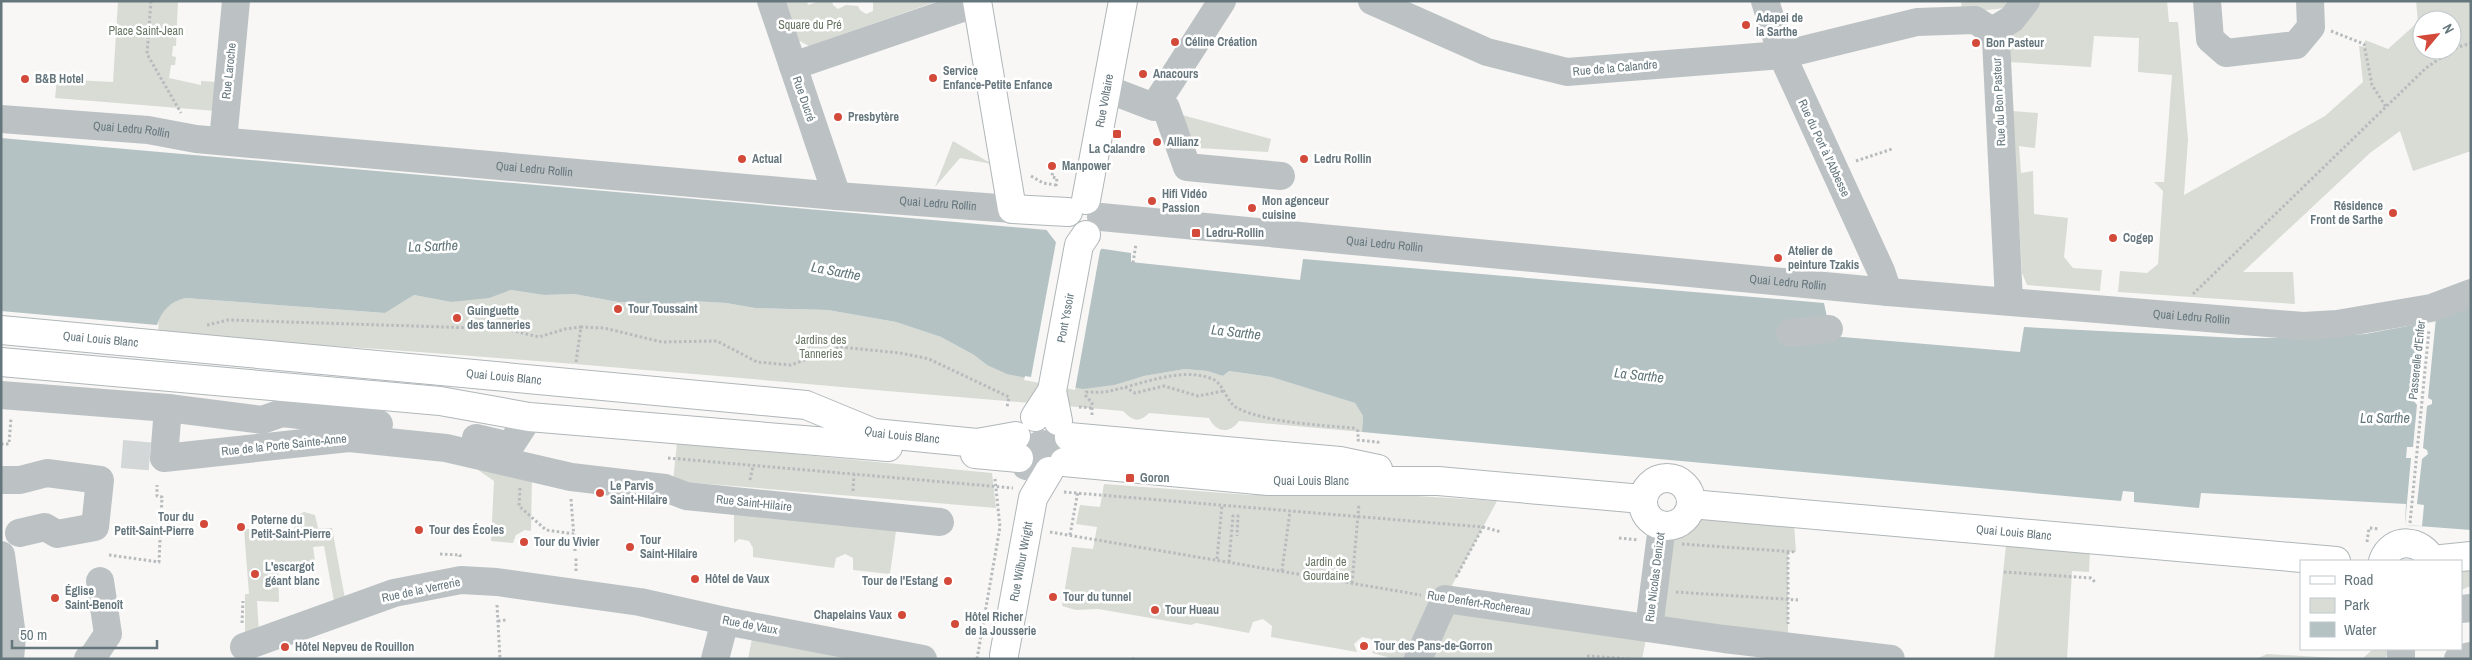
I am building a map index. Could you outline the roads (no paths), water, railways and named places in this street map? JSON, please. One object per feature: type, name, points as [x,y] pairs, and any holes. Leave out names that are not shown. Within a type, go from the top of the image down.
[{"type":"main road","name":"Rue Voltaire","points":[[1083,223],[1123,1]]},
{"type":"main road","points":[[977,2],[1012,208]]},
{"type":"main road","name":"Quai Ledru Rollin","points":[[1012,208],[1083,223]]},
{"type":"main road","name":"Pont Yssoir","points":[[1040,445],[1083,223]]},
{"type":"main road","name":"Quai Louis Blanc","points":[[1,330],[806,405],[874,432],[977,443],[1040,445]]},
{"type":"main road","name":"Quai Louis Blanc","points":[[1,362],[440,401],[529,417],[1040,445],[1268,481],[1438,481],[1642,499]]},
{"type":"main road","name":"Rue Wilbur Wright","points":[[1004,655],[1040,445]]},
{"type":"main road","points":[[1669,477],[1684,484],[1690,493],[1691,504],[1690,511],[1682,521],[1672,526],[1662,526],[1647,516],[1642,499],[1646,488],[1654,481],[1669,477]]},
{"type":"main road","name":"Quai Louis Blanc","points":[[1691,504],[2325,560]]},
{"type":"main road","points":[[2384,560],[2392,548],[2404,543],[2423,548],[2431,560]]},
{"type":"main road","points":[[2440,560],[2471,556]]},
{"type":"street","name":"Rue Laroche","points":[[223,141],[236,1]]},
{"type":"street","name":"Rue Ducré","points":[[771,1],[836,196]]},
{"type":"street","points":[[1107,89],[1154,107],[1222,1]]},
{"type":"street","name":"Rue de la Calandre","points":[[1372,1],[1487,52],[1568,72],[1782,55]]},
{"type":"street","name":"Rue du Port à l'Abbesse","points":[[1765,1],[1782,55],[1881,271],[1888,292]]},
{"type":"street","points":[[1782,55],[1917,22],[1975,20],[1992,31],[2012,19],[2026,1]]},
{"type":"street","points":[[2207,1],[2210,39],[2226,53],[2290,47],[2307,34],[2311,13]]},
{"type":"street","points":[[793,66],[977,2]]},
{"type":"street","name":"Rue du Bon Pasteur","points":[[1992,31],[1996,40],[2009,301]]},
{"type":"street","points":[[1158,102],[1166,108],[1187,167],[1281,176]]},
{"type":"street","name":"Quai Ledru Rollin","points":[[1,119],[148,130],[196,139],[836,196],[1012,208]]},
{"type":"street","name":"Quai Ledru Rollin","points":[[1083,223],[2303,326],[2337,324],[2431,308],[2471,293]]},
{"type":"street","points":[[1790,332],[1830,329]]},
{"type":"street","points":[[1,395],[168,408],[262,420],[282,412],[440,431],[510,446],[529,417]]},
{"type":"street","name":"Rue de la Porte Sainte-Anne","points":[[168,408],[160,457],[349,438],[446,448],[571,477]]},
{"type":"street","points":[[1,480],[20,480],[46,473],[100,480],[95,527],[57,534],[45,528],[19,533]]},
{"type":"street","name":"Rue Saint-Hilaire","points":[[571,477],[665,488],[686,496],[940,522]]},
{"type":"street","name":"Rue Nicolas Denizot","points":[[1648,628],[1662,526]]},
{"type":"street","points":[[1,555],[12,636],[10,659]]},
{"type":"street","name":"Rue de la Verrerie","points":[[243,648],[394,593],[461,580],[496,582],[576,592]]},
{"type":"street","points":[[88,659],[92,658],[108,634],[100,581]]},
{"type":"street","name":"Rue de Vaux","points":[[576,592],[640,602],[725,621],[923,659]]},
{"type":"street","name":"Rue Denfert-Rochereau","points":[[1418,659],[1445,599],[1648,628],[1789,653],[1891,659]]},
{"type":"street","points":[[716,659],[725,621]]},
{"type":"street","points":[[2458,659],[2471,656]]},
{"type":"water","name":"La Sarthe","points":[[1,138],[1047,230],[1056,242],[1131,253],[1131,262],[1300,280],[1303,259],[1824,303],[1831,336],[2020,352],[2024,327],[2238,338],[2311,338],[2365,334],[2419,324],[2471,307],[2471,530],[2405,525],[2406,504],[2201,493],[2199,508],[2134,502],[2134,492],[2123,491],[2121,501],[1362,432],[1363,416],[1355,403],[1271,377],[1229,371],[1223,376],[1207,371],[1185,369],[1144,376],[1114,385],[1083,389],[1007,374],[987,365],[974,355],[941,337],[896,322],[828,310],[755,308],[726,303],[692,301],[666,304],[618,302],[574,294],[544,295],[511,290],[489,298],[451,302],[414,295],[385,313],[185,298],[167,307],[157,325],[1,311]]},
{"type":"tunnel","points":[[122,454],[157,457]]},
{"type":"place","name":"Adapei de la Sarthe","points":[[1746,25]]},
{"type":"place","name":"Céline Création","points":[[1175,42]]},
{"type":"place","name":"Bon Pasteur","points":[[1976,43]]},
{"type":"place","name":"Anacours","points":[[1143,74]]},
{"type":"place","name":"Service Enfance-Petite Enfance","points":[[933,78]]},
{"type":"place","name":"B&B Hotel","points":[[25,79]]},
{"type":"place","name":"Presbytère","points":[[838,117]]},
{"type":"place","name":"La Calandre","points":[[1117,134]]},
{"type":"place","name":"Allianz","points":[[1157,142]]},
{"type":"place","name":"Actual","points":[[742,159]]},
{"type":"place","name":"Ledru Rollin","points":[[1304,159]]},
{"type":"place","name":"Manpower","points":[[1052,166]]},
{"type":"place","name":"Hifi Vidéo Passion","points":[[1152,201]]},
{"type":"place","name":"Mon agenceur cuisine","points":[[1252,208]]},
{"type":"place","name":"Résidence Front de Sarthe","points":[[2393,213]]},
{"type":"place","name":"Ledru-Rollin","points":[[1196,233]]},
{"type":"place","name":"Cogep","points":[[2113,238]]},
{"type":"place","name":"Atelier de peinture Tzakis","points":[[1778,258]]},
{"type":"place","name":"Tour Toussaint","points":[[618,309]]},
{"type":"place","name":"Guinguette des tanneries","points":[[457,318]]},
{"type":"place","name":"Goron","points":[[1130,478]]},
{"type":"place","name":"Le Parvis Saint-Hilaire","points":[[600,493]]},
{"type":"place","name":"Tour du Petit-Saint-Pierre","points":[[204,524]]},
{"type":"place","name":"Poterne du Petit-Saint-Pierre","points":[[241,527]]},
{"type":"place","name":"Tour des Écoles","points":[[419,530]]},
{"type":"place","name":"Tour du Vivier","points":[[524,542]]},
{"type":"place","name":"Tour Saint-Hilaire","points":[[630,547]]},
{"type":"place","name":"L'escargot géant blanc","points":[[255,574]]},
{"type":"place","name":"Hôtel de Vaux","points":[[695,579]]},
{"type":"place","name":"Tour de l'Estang","points":[[948,581]]},
{"type":"place","name":"Tour du tunnel","points":[[1053,597]]},
{"type":"place","name":"Église Saint-Benoît","points":[[55,598]]},
{"type":"place","name":"Tour Hueau","points":[[1155,610]]},
{"type":"place","name":"Chapelains Vaux","points":[[902,615]]},
{"type":"place","name":"Hôtel Richer de la Jousserie","points":[[955,624]]},
{"type":"place","name":"Tour des Pans-de-Gorron","points":[[1364,646]]},
{"type":"place","name":"Hôtel Nepveu de Rouillon","points":[[285,647]]},
{"type":"park label","name":"Square du Pré","points":[[810,25]]},
{"type":"park label","name":"Place Saint-Jean","points":[[146,31]]},
{"type":"park label","name":"Jardins des Tanneries","points":[[821,347]]},
{"type":"park label","name":"Jardin de Gourdaine","points":[[1326,569]]}]
